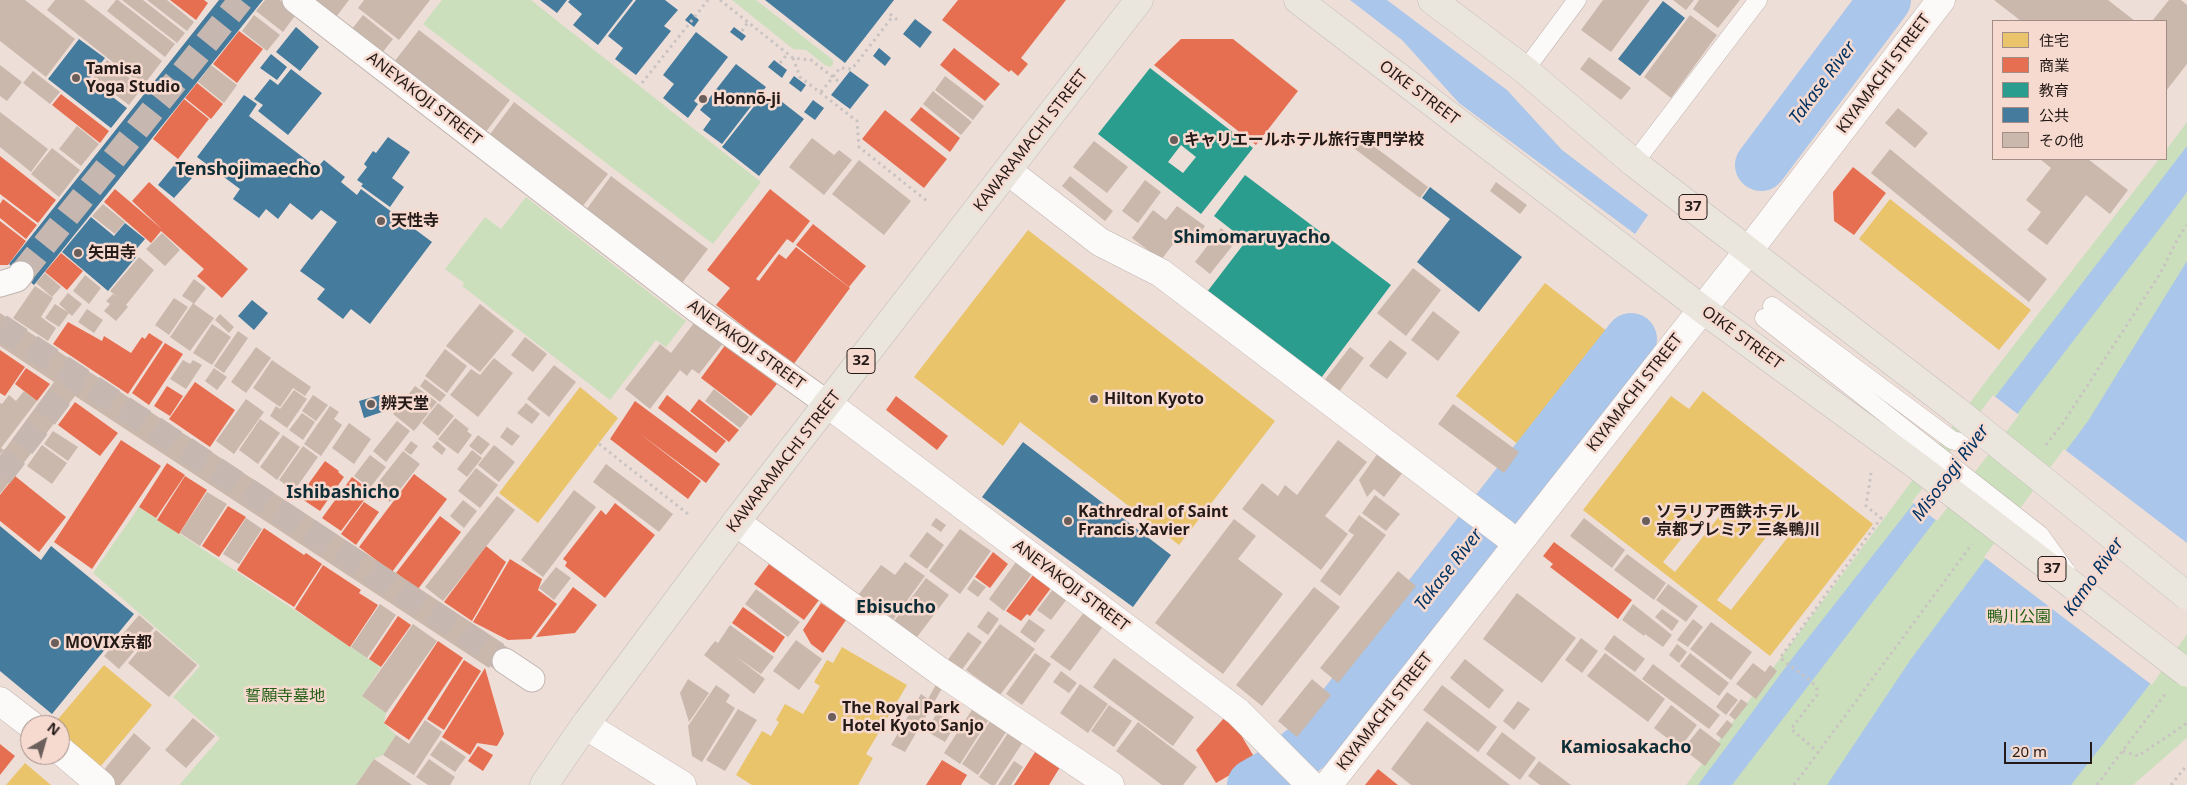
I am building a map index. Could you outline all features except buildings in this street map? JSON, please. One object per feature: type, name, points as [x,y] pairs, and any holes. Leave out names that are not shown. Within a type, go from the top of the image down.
[{"type":"main road","name":"KAWARAMACHI STREET","points":[[544,785],[585,725],[736,522],[1140,0]]},
{"type":"main road","name":"OIKE STREET","points":[[1298,0],[1702,309],[1922,456],[2081,592],[2179,680]]},
{"type":"main road","name":"37","points":[[1432,0],[1524,70],[1634,163],[1749,250],[1949,421],[1981,430],[2187,596]]},
{"type":"street","name":"ANEYAKOJI STREET","points":[[295,0],[697,310],[828,404],[1238,712],[1274,748],[1314,783]]},
{"type":"street","name":"KIYAMACHI STREET","points":[[1314,783],[1509,537],[1702,309],[1941,0]]},
{"type":"street","points":[[1008,171],[1100,242],[1161,274],[1509,537]]},
{"type":"street","points":[[736,522],[938,670],[1110,785]]},
{"type":"street","points":[[505,661],[532,679]]},
{"type":"street","points":[[0,701],[20,717]]},
{"type":"street","points":[[585,725],[682,785]]},
{"type":"street","points":[[70,759],[101,785]]},
{"type":"lane","points":[[1524,70],[1577,0]]},
{"type":"lane","points":[[1634,163],[1758,0]]},
{"type":"lane","points":[[1922,456],[1768,312],[1949,421]]},
{"type":"path","points":[[642,83],[708,0]]},
{"type":"path","points":[[720,0],[788,53],[793,58],[800,77],[857,121],[859,148],[927,201]]},
{"type":"path","points":[[821,92],[840,68],[852,69],[891,15],[900,22]]},
{"type":"path","points":[[742,31],[748,22]]},
{"type":"path","points":[[780,63],[788,53]]},
{"type":"path","points":[[793,58],[811,60],[838,81]]},
{"type":"path","points":[[599,444],[688,514]]},
{"type":"path","points":[[1819,753],[1791,729],[1817,696],[1817,689],[1812,682],[1780,658],[1881,518],[1866,506],[1871,473]]},
{"type":"path","points":[[2097,785],[2179,680]]},
{"type":"path","points":[[2123,751],[2138,756],[2187,723]]},
{"type":"path","points":[[2171,785],[2187,765]]},
{"type":"green space","points":[[442,0],[531,0],[761,182],[713,244],[423,24]]},
{"type":"green space","points":[[732,0],[756,0],[833,60],[833,64],[831,67],[825,65],[806,50],[793,49]]},
{"type":"green space","name":"鴨川公園","points":[[2187,122],[2187,738],[2133,785],[1686,785],[1989,377],[2158,160],[2167,160],[2167,149]]},
{"type":"green space","points":[[526,197],[686,321],[666,347],[656,340],[610,400],[462,286],[464,283],[445,269],[485,217],[501,229]]},
{"type":"green space","name":"誓願寺墓地","points":[[139,507],[381,667],[362,696],[386,713],[384,723],[396,735],[383,755],[374,759],[356,785],[179,785],[220,738],[173,697],[200,666],[93,573]]},
{"type":"water","points":[[1350,0],[1387,0],[1507,90],[1562,150],[1648,215],[1635,234],[1459,103],[1402,40]]},
{"type":"water","name":"Misosogi River","points":[[2187,146],[2187,192],[2170,215],[1732,785],[1698,785],[1794,656],[1910,508]]},
{"type":"water","name":"Kamo River","points":[[2187,261],[2187,630],[2147,688],[2071,785],[1827,785],[1911,659],[2088,421]]},
{"type":"pier","points":[[1993,395],[2019,415],[1937,521],[1912,502]]},
{"type":"pier","points":[[2064,449],[2187,543],[2187,634],[2152,685],[1984,557]]},
{"type":"waterway","name":"Takase River","points":[[1761,165],[1885,0]]},
{"type":"waterway","name":"Takase River","points":[[1253,785],[1279,770],[1319,737],[1631,339]]},
{"type":"tunnel","points":[[21,274],[241,0]]},
{"type":"tunnel","points":[[0,326],[505,661]]},
{"type":"tunnel","points":[[0,476],[76,376]]},
{"type":"place","name":"Tamisa Yoga Studio","points":[[76,78]]},
{"type":"place","name":"Honnō-ji","points":[[703,99]]},
{"type":"place","name":"キャリエールホテル旅行専門学校","points":[[1174,140]]},
{"type":"place","name":"天性寺","points":[[381,221]]},
{"type":"place","name":"矢田寺","points":[[78,253]]},
{"type":"place","name":"Hilton Kyoto","points":[[1094,399]]},
{"type":"place","name":"辨天堂","points":[[371,404]]},
{"type":"place","name":"Kathredral of Saint Francis Xavier","points":[[1068,521]]},
{"type":"place","name":"ソラリア西鉄ホテル 京都プレミア 三条鴨川","points":[[1646,521]]},
{"type":"place","name":"MOVIX京都","points":[[55,643]]},
{"type":"place","name":"The Royal Park Hotel Kyoto Sanjo","points":[[832,717]]},
{"type":"district","name":"Tenshojimaecho","points":[[248,170]]},
{"type":"district","name":"Shimomaruyacho","points":[[1252,238]]},
{"type":"district","name":"Ishibashicho","points":[[343,493]]},
{"type":"district","name":"Ebisucho","points":[[896,608]]},
{"type":"district","name":"Kamiosakacho","points":[[1626,748]]}]
